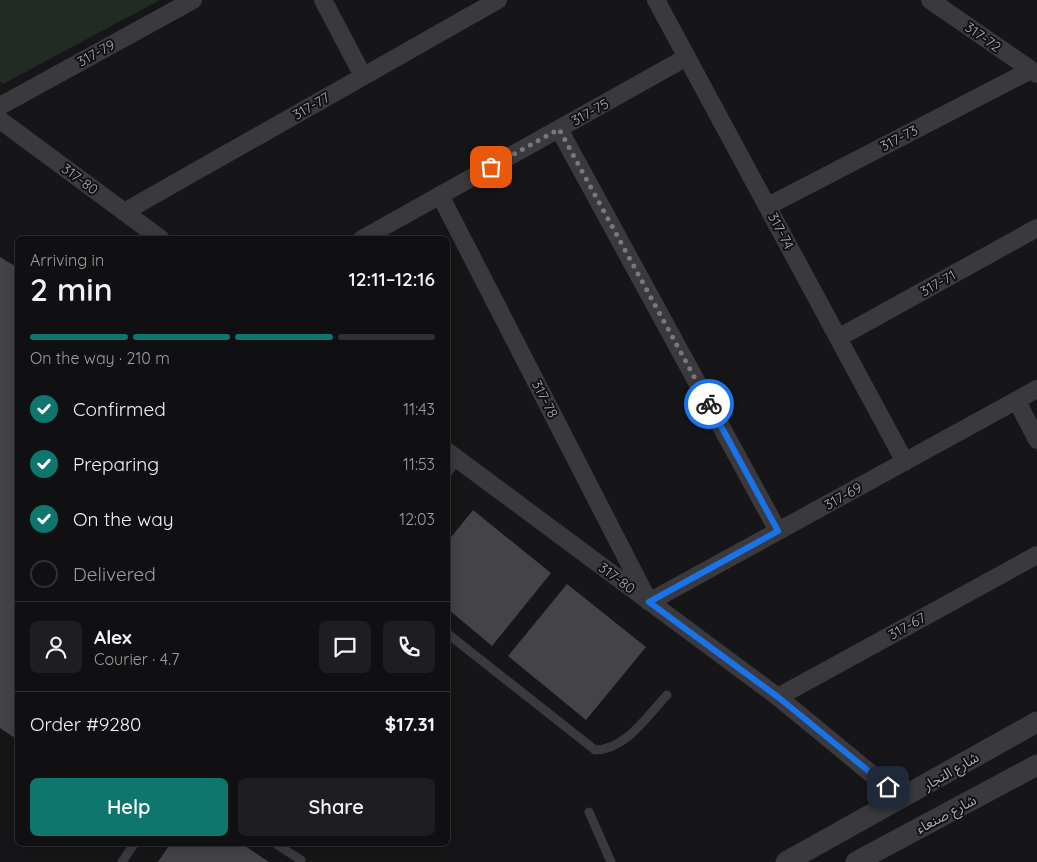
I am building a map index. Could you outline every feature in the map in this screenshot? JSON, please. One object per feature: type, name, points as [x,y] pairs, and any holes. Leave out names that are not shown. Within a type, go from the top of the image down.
[{"type":"street","name":"317-79","points":[[0,106],[193,0]]},
{"type":"street","points":[[323,0],[363,76]]},
{"type":"street","name":"317-77","points":[[124,212],[498,0]]},
{"type":"street","name":"317-74","points":[[656,0],[905,462]]},
{"type":"street","name":"317-72","points":[[930,0],[1034,72]]},
{"type":"street","name":"317-75","points":[[367,236],[687,57]]},
{"type":"street","name":"317-73","points":[[768,206],[1034,72]]},
{"type":"street","name":"317-80","points":[[0,120],[157,236]]},
{"type":"street","points":[[559,129],[778,531]]},
{"type":"street","name":"317-78","points":[[440,195],[649,602]]},
{"type":"street","name":"317-71","points":[[838,338],[1037,228]]},
{"type":"street","name":"317-69","points":[[649,602],[1037,389]]},
{"type":"street","points":[[1017,400],[1037,440]]},
{"type":"street","name":"317-80","points":[[451,461],[649,602],[778,697],[902,798]]},
{"type":"street","name":"317-67","points":[[778,697],[1037,555]]},
{"type":"street","name":"شارع التجار","points":[[786,862],[1037,722]]},
{"type":"street","name":"شارع صنعاء","points":[[856,862],[1037,765]]},
{"type":"lane","points":[[450,636],[594,750],[604,750],[623,742],[667,695]]},
{"type":"lane","points":[[589,812],[611,862]]},
{"type":"lane","points":[[122,862],[133,846]]},
{"type":"lane","points":[[279,846],[301,860],[300,862]]},
{"type":"shaded area","points":[[0,0],[160,0],[3,84],[0,82]]},
{"type":"building","points":[[0,257],[15,266],[15,738],[0,728]]},
{"type":"building","points":[[473,510],[551,573],[492,646],[450,611],[450,539]]},
{"type":"building","points":[[567,584],[646,647],[586,720],[508,656]]},
{"type":"building","points":[[169,846],[245,846],[269,862],[158,862]]},
{"type":"way so far","points":[[491,167],[559,129],[709,404]]},
{"type":"route","points":[[709,404],[778,531],[649,602],[778,697],[888,787]]}]
